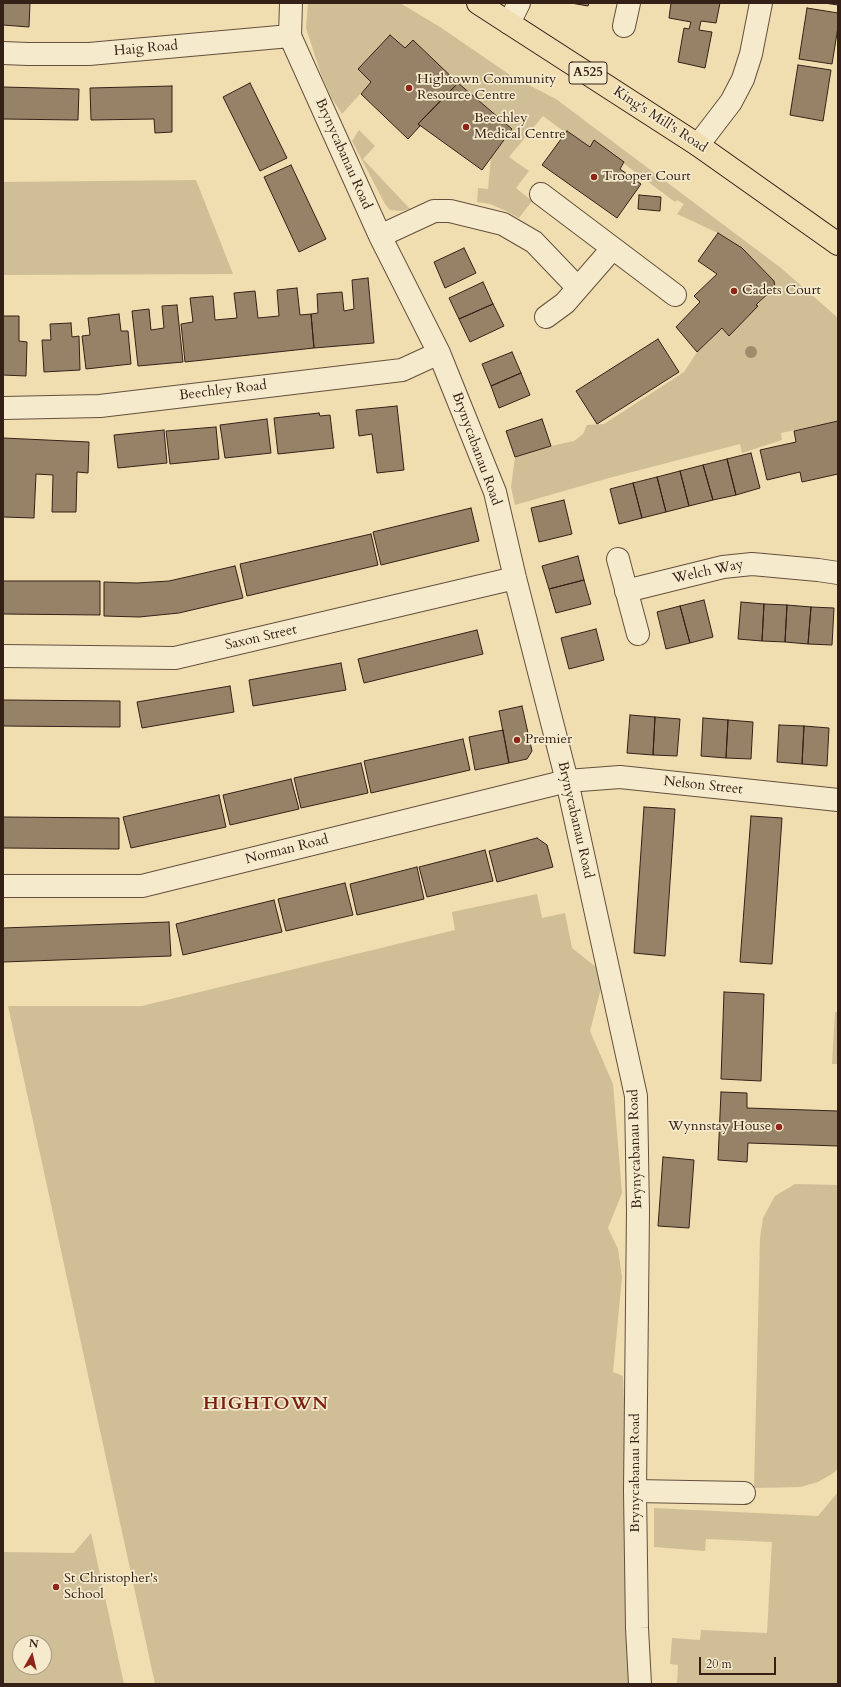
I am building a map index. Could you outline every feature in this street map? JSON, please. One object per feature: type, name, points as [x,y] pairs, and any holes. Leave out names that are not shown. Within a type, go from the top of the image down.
[{"type":"main road","name":"King's Mill's Road","points":[[478,3],[698,145],[838,244]]},
{"type":"street","name":"Brynycabanau Road","points":[[291,3],[290,36],[380,236],[439,353],[495,492],[514,578],[567,781],[636,1096],[638,1211],[635,1491],[637,1628],[640,1684]]},
{"type":"street","points":[[509,23],[519,3]]},
{"type":"street","points":[[624,26],[629,3]]},
{"type":"street","points":[[698,145],[731,102],[743,79],[751,54],[761,3]]},
{"type":"street","name":"Haig Road","points":[[3,53],[89,54],[290,36]]},
{"type":"street","points":[[541,194],[675,295]]},
{"type":"street","points":[[380,236],[434,211],[450,211],[502,224],[534,242],[578,288]]},
{"type":"street","points":[[546,317],[565,303],[612,249]]},
{"type":"street","name":"Beechley Road","points":[[3,408],[100,406],[402,370],[439,353]]},
{"type":"street","points":[[618,559],[638,634]]},
{"type":"street","name":"Welch Way","points":[[626,591],[723,567],[752,564],[838,573]]},
{"type":"street","name":"Saxon Street","points":[[3,656],[175,658],[514,578]]},
{"type":"street","name":"Nelson Street","points":[[567,781],[620,777],[838,800]]},
{"type":"street","name":"Norman Road","points":[[3,886],[142,886],[567,781]]},
{"type":"street","points":[[635,1491],[744,1493]]},
{"type":"shaded area","points":[[308,3],[400,3],[440,27],[513,77],[556,99],[781,268],[838,318],[838,421],[781,433],[782,440],[742,453],[740,444],[609,478],[515,505],[511,487],[515,457],[574,441],[583,434],[587,425],[604,424],[684,372],[697,352],[722,328],[729,335],[775,287],[774,281],[742,248],[718,233],[677,214],[684,204],[677,200],[675,202],[594,141],[590,147],[567,131],[566,133],[543,116],[509,157],[529,171],[516,188],[532,201],[519,218],[490,204],[477,202],[478,188],[488,189],[491,158],[512,128],[458,83],[413,40],[405,48],[390,35],[358,69],[371,82],[342,114],[331,97],[321,74],[306,28]]},
{"type":"shaded area","points":[[359,130],[375,146],[363,159],[410,209],[401,211],[390,210],[385,204],[352,141]]},
{"type":"shaded area","points":[[196,180],[233,274],[3,275],[3,182]]},
{"type":"shaded area","points":[[537,894],[542,918],[565,913],[572,948],[596,967],[602,978],[590,1031],[613,1084],[622,1193],[608,1228],[618,1249],[622,1277],[613,1372],[623,1376],[636,1684],[155,1684],[8,1006],[142,1006],[455,930],[452,912]]},
{"type":"shaded area","points":[[835,1012],[838,1012],[838,1064],[832,1064]]},
{"type":"shaded area","points":[[795,1184],[838,1185],[838,1468],[835,1472],[818,1482],[800,1487],[754,1488],[760,1238],[763,1218],[775,1196]]},
{"type":"shaded area","points":[[838,1492],[838,1684],[677,1684],[678,1665],[670,1664],[672,1638],[700,1640],[701,1630],[767,1633],[772,1542],[706,1539],[705,1551],[654,1547],[654,1508],[818,1516]]},
{"type":"shaded area","points":[[91,1533],[124,1684],[3,1684],[3,1552],[74,1553]]},
{"type":"building","points":[[3,3],[30,3],[29,27],[3,25]]},
{"type":"building","points":[[571,3],[589,3],[588,6]]},
{"type":"building","points":[[671,3],[720,3],[716,23],[701,21],[699,30],[712,32],[705,68],[678,62],[684,28],[689,29],[691,22],[669,18]]},
{"type":"building","points":[[824,3],[838,3],[838,5]]},
{"type":"building","points":[[807,8],[838,13],[838,27],[832,64],[799,59]]},
{"type":"building","name":"Hightown Community Resource Centre","points":[[390,35],[405,48],[413,40],[458,83],[418,124],[420,126],[408,139],[361,94],[371,82],[358,69]]},
{"type":"building","points":[[798,65],[831,70],[823,121],[790,115]]},
{"type":"building","points":[[250,83],[287,158],[260,171],[223,97]]},
{"type":"building","name":"Beechley Medical Centre","points":[[458,83],[512,129],[482,170],[418,124]]},
{"type":"building","points":[[172,86],[172,132],[155,133],[154,119],[91,120],[90,88]]},
{"type":"building","points":[[3,87],[79,89],[78,120],[3,119]]},
{"type":"building","name":"Trooper Court","points":[[567,131],[590,147],[594,140],[624,162],[620,169],[641,184],[617,218],[542,165]]},
{"type":"building","points":[[291,165],[326,239],[299,252],[264,177]]},
{"type":"building","points":[[639,195],[661,197],[660,211],[638,209]]},
{"type":"building","name":"Cadets Court","points":[[718,233],[742,248],[774,281],[775,287],[756,305],[758,306],[729,336],[722,328],[697,352],[676,327],[700,302],[694,296],[717,274],[698,261]]},
{"type":"building","points":[[464,248],[476,273],[445,288],[434,262]]},
{"type":"building","points":[[368,278],[374,343],[314,348],[311,314],[318,313],[317,294],[342,292],[344,311],[354,309],[352,280]]},
{"type":"building","points":[[483,282],[493,304],[459,319],[449,298]]},
{"type":"building","points":[[297,288],[300,315],[311,314],[314,348],[185,362],[181,324],[193,322],[190,298],[213,296],[215,320],[237,318],[234,293],[255,291],[258,318],[279,316],[277,290]]},
{"type":"building","points":[[493,304],[504,326],[470,342],[459,319]]},
{"type":"building","points":[[177,305],[183,362],[138,366],[132,311],[149,309],[151,330],[164,328],[162,306]]},
{"type":"building","points":[[119,314],[121,331],[128,331],[131,364],[86,369],[82,336],[90,335],[88,318]]},
{"type":"building","points":[[3,316],[19,316],[19,341],[27,342],[26,376],[3,375]]},
{"type":"building","points":[[71,323],[72,337],[79,336],[80,370],[44,372],[42,340],[51,340],[50,324]]},
{"type":"building","points":[[658,339],[679,372],[597,424],[576,391]]},
{"type":"building","points":[[512,352],[521,373],[491,386],[482,364]]},
{"type":"building","points":[[521,373],[530,395],[499,408],[491,386]]},
{"type":"building","points":[[397,406],[404,470],[377,473],[372,434],[359,436],[356,410]]},
{"type":"building","points":[[319,413],[320,416],[330,415],[334,448],[278,454],[274,418]]},
{"type":"building","points":[[267,419],[271,453],[225,458],[220,425]]},
{"type":"building","points":[[542,419],[551,446],[515,457],[506,431]]},
{"type":"building","points":[[838,421],[838,474],[802,482],[800,472],[767,480],[760,450],[796,442],[794,431]]},
{"type":"building","points":[[216,427],[219,459],[170,464],[166,431]]},
{"type":"building","points":[[164,430],[167,463],[118,468],[114,435]]},
{"type":"building","points":[[3,438],[89,442],[88,473],[77,472],[76,512],[52,512],[53,475],[36,474],[34,518],[3,517]]},
{"type":"building","points":[[751,453],[760,488],[736,495],[727,459]]},
{"type":"building","points":[[727,459],[736,495],[713,500],[703,465]]},
{"type":"building","points":[[703,465],[713,500],[689,506],[680,471]]},
{"type":"building","points":[[680,471],[689,506],[666,512],[657,477]]},
{"type":"building","points":[[657,477],[666,512],[642,518],[633,483]]},
{"type":"building","points":[[633,483],[642,518],[619,524],[610,489]]},
{"type":"building","points":[[564,500],[572,534],[539,542],[531,508]]},
{"type":"building","points":[[471,508],[479,541],[381,565],[373,532]]},
{"type":"building","points":[[371,534],[378,565],[247,596],[240,564]]},
{"type":"building","points":[[578,556],[584,580],[549,589],[542,566]]},
{"type":"building","points":[[235,566],[243,598],[179,613],[139,617],[104,616],[104,582],[137,583],[169,581]]},
{"type":"building","points":[[584,580],[591,604],[556,613],[549,589]]},
{"type":"building","points":[[3,581],[100,581],[100,615],[3,614]]},
{"type":"building","points":[[704,600],[713,637],[690,643],[680,606]]},
{"type":"building","points":[[741,602],[764,604],[762,641],[738,639]]},
{"type":"building","points":[[764,604],[787,605],[785,642],[762,641]]},
{"type":"building","points":[[787,605],[811,607],[808,644],[785,642]]},
{"type":"building","points":[[680,606],[690,643],[666,649],[657,612]]},
{"type":"building","points":[[811,607],[834,608],[832,645],[808,644]]},
{"type":"building","points":[[596,629],[604,660],[569,669],[561,638]]},
{"type":"building","points":[[477,630],[483,654],[364,683],[358,659]]},
{"type":"building","points":[[341,663],[346,690],[253,706],[249,680]]},
{"type":"building","points":[[230,686],[234,712],[142,728],[137,702]]},
{"type":"building","points":[[3,700],[120,701],[120,727],[3,726]]},
{"type":"building","name":"Premier","points":[[522,706],[532,751],[527,759],[509,763],[499,711]]},
{"type":"building","points":[[630,715],[655,717],[653,755],[627,753]]},
{"type":"building","points":[[655,717],[680,719],[677,756],[653,755]]},
{"type":"building","points":[[703,718],[728,720],[726,758],[701,756]]},
{"type":"building","points":[[728,720],[753,722],[751,759],[726,758]]},
{"type":"building","points":[[779,725],[804,726],[802,764],[777,762]]},
{"type":"building","points":[[804,726],[829,728],[827,766],[802,764]]},
{"type":"building","points":[[503,730],[509,763],[475,770],[469,737]]},
{"type":"building","points":[[463,739],[470,770],[371,793],[364,761]]},
{"type":"building","points":[[361,763],[368,793],[301,808],[294,778]]},
{"type":"building","points":[[291,779],[299,809],[230,825],[223,795]]},
{"type":"building","points":[[219,795],[226,827],[131,848],[123,817]]},
{"type":"building","points":[[644,807],[675,809],[665,956],[634,953]]},
{"type":"building","points":[[751,816],[782,818],[772,964],[740,962]]},
{"type":"building","points":[[3,817],[119,818],[119,849],[3,848]]},
{"type":"building","points":[[537,838],[547,845],[553,867],[497,882],[489,851]]},
{"type":"building","points":[[485,850],[493,881],[427,897],[419,867]]},
{"type":"building","points":[[417,867],[424,899],[357,915],[350,884]]},
{"type":"building","points":[[345,883],[353,915],[286,931],[278,899]]},
{"type":"building","points":[[274,900],[282,932],[183,955],[176,924]]},
{"type":"building","points":[[169,922],[171,956],[3,962],[3,928]]},
{"type":"building","points":[[724,992],[764,994],[761,1081],[721,1079]]},
{"type":"building","name":"Wynnstay House","points":[[721,1092],[747,1093],[747,1108],[838,1111],[838,1146],[748,1143],[747,1162],[718,1160]]},
{"type":"building","points":[[663,1157],[694,1160],[689,1228],[658,1226]]},
{"type":"place","name":"Hightown Community Resource Centre","points":[[409,88]]},
{"type":"place","name":"Beechley Medical Centre","points":[[466,127]]},
{"type":"place","name":"Trooper Court","points":[[594,177]]},
{"type":"place","name":"Cadets Court","points":[[734,291]]},
{"type":"place","name":"Premier","points":[[517,740]]},
{"type":"place","name":"Wynnstay House","points":[[779,1127]]},
{"type":"place","name":"St Christopher's School","points":[[56,1587]]},
{"type":"district","name":"HIGHTOWN","points":[[266,1405]]}]
